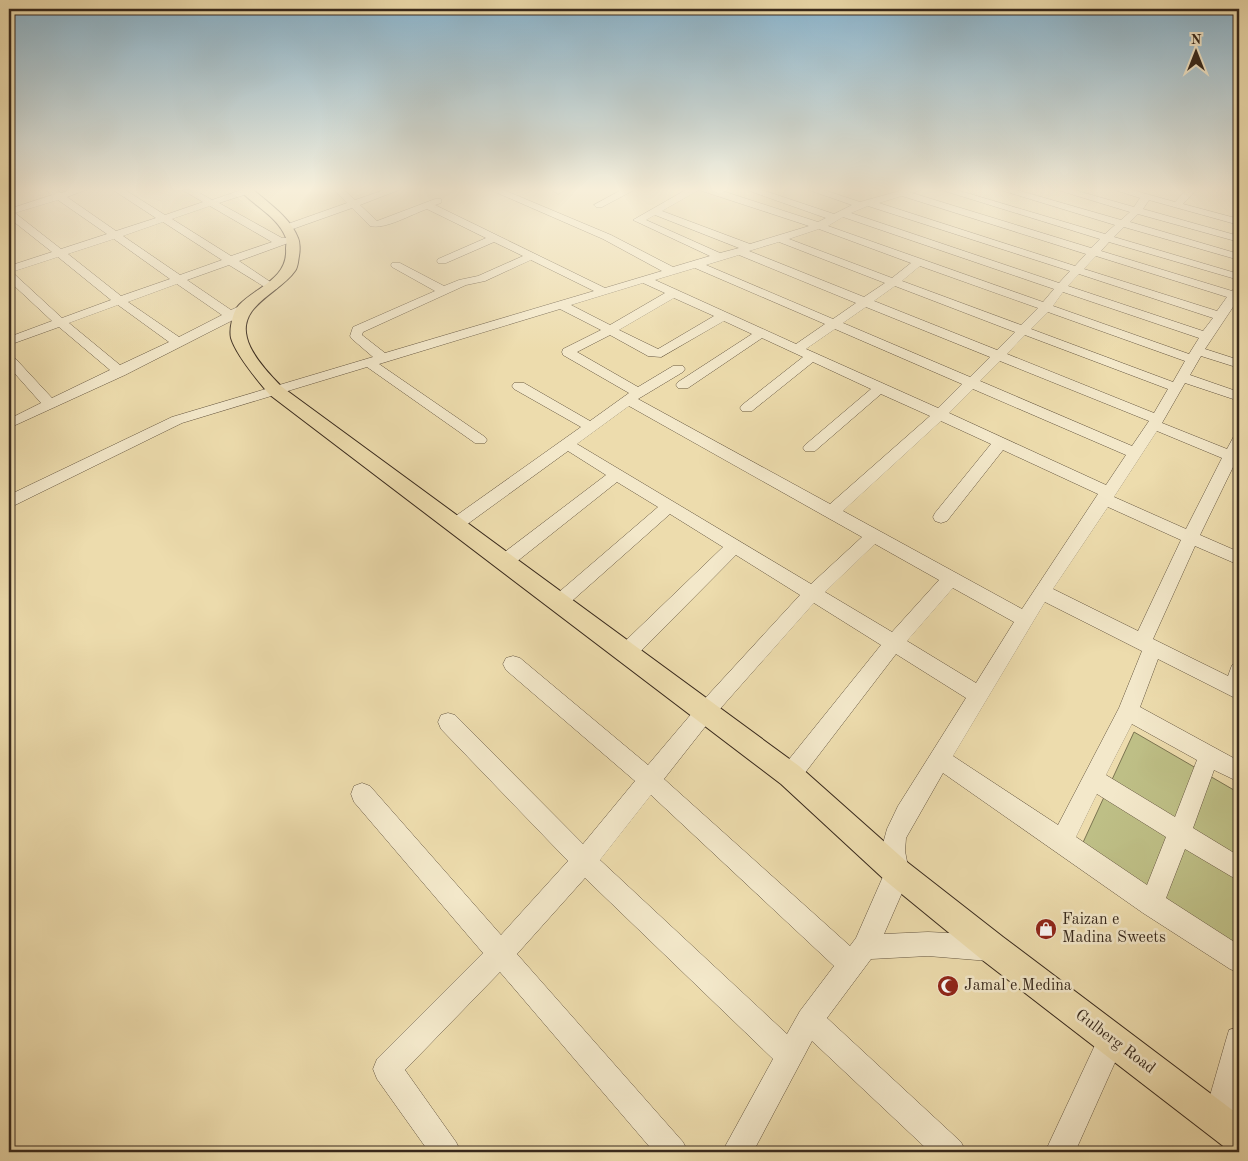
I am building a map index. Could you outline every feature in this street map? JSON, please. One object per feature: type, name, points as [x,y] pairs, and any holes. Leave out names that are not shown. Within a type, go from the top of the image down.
[{"type":"main road","points":[[239,338],[238,312],[272,287],[290,269],[293,253],[289,242]]},
{"type":"main road","name":"Gulberg Road","points":[[239,338],[258,371],[276,391],[790,775],[897,872],[992,948],[1228,1128]]},
{"type":"street","points":[[47,242],[120,301],[178,342]]},
{"type":"street","points":[[9,270],[96,242]]},
{"type":"street","points":[[123,242],[178,280],[238,312]]},
{"type":"street","points":[[201,242],[272,287]]},
{"type":"street","points":[[9,342],[178,280],[272,242]]},
{"type":"street","points":[[442,262],[485,242]]},
{"type":"street","points":[[503,242],[603,291]]},
{"type":"street","points":[[617,242],[670,271]]},
{"type":"street","points":[[687,242],[720,257]]},
{"type":"street","points":[[728,242],[865,303],[1155,422],[1235,458]]},
{"type":"street","points":[[9,502],[177,420],[768,242]]},
{"type":"street","points":[[788,242],[1022,330],[1178,382],[1239,397]]},
{"type":"street","points":[[863,242],[1046,307],[1199,349]]},
{"type":"street","points":[[920,242],[1061,288],[1199,349],[1239,364]]},
{"type":"street","points":[[994,242],[1220,316]]},
{"type":"street","points":[[737,1152],[809,1020],[858,955],[893,886],[897,872],[893,851],[896,837],[906,814],[1042,592],[1135,453],[1220,316],[1237,293],[1058,242]]},
{"type":"street","points":[[832,512],[940,414],[998,357],[1046,307],[1103,242]]},
{"type":"street","points":[[1121,242],[1239,277]]},
{"type":"street","points":[[1186,242],[1239,257]]},
{"type":"street","points":[[384,359],[356,336],[358,330],[463,282],[481,279],[531,256]]},
{"type":"street","points":[[797,349],[894,282],[917,262]]},
{"type":"street","points":[[695,264],[969,384],[1135,453]]},
{"type":"street","points":[[396,265],[444,291]]},
{"type":"street","points":[[9,275],[61,323],[120,372]]},
{"type":"street","points":[[643,279],[940,414],[1190,538],[1239,559]]},
{"type":"street","points":[[674,293],[609,331],[568,352],[634,396],[832,512],[1026,620]]},
{"type":"street","points":[[562,305],[653,353],[661,353],[723,316]]},
{"type":"street","points":[[9,424],[206,330],[238,312]]},
{"type":"street","points":[[206,330],[225,330],[239,338]]},
{"type":"street","points":[[683,385],[761,333]]},
{"type":"street","points":[[747,408],[812,356]]},
{"type":"street","points":[[9,360],[51,404]]},
{"type":"street","points":[[369,363],[480,440]]},
{"type":"street","points":[[456,524],[634,396],[678,369]]},
{"type":"street","points":[[519,386],[590,427]]},
{"type":"street","points":[[810,448],[881,388]]},
{"type":"street","points":[[1062,840],[1128,711],[1147,645],[1190,538],[1235,458],[1239,439]]},
{"type":"street","points":[[941,516],[1000,443]]},
{"type":"street","points":[[567,444],[979,695]]},
{"type":"street","points":[[504,562],[617,474]]},
{"type":"street","points":[[558,603],[668,507]]},
{"type":"street","points":[[446,1152],[387,1069],[501,953],[584,861],[705,712],[812,593],[874,535]]},
{"type":"street","points":[[627,652],[734,547]]},
{"type":"street","points":[[790,775],[893,644],[951,578]]},
{"type":"street","points":[[1042,592],[1147,645],[1237,683]]},
{"type":"street","points":[[513,664],[858,955],[928,944],[992,948]]},
{"type":"street","points":[[1128,711],[1239,772]]},
{"type":"street","points":[[448,722],[584,861],[790,1056]]},
{"type":"street","points":[[1152,904],[1210,756]]},
{"type":"street","points":[[940,759],[1062,840],[1152,904],[1239,960]]},
{"type":"street","points":[[1093,779],[1239,868]]},
{"type":"street","points":[[362,794],[673,1152]]},
{"type":"street","points":[[809,1020],[951,1152]]},
{"type":"street","points":[[1060,1152],[1112,1040]]},
{"type":"street","points":[[1228,1128],[1239,1040]]},
{"type":"green space","points":[[1134,732],[1239,793],[1239,954],[1080,849]]},
{"type":"place","name":"Faizan e Madina Sweets","points":[[1046,929]]},
{"type":"place","name":"Jamal e Medina","points":[[948,986]]}]
